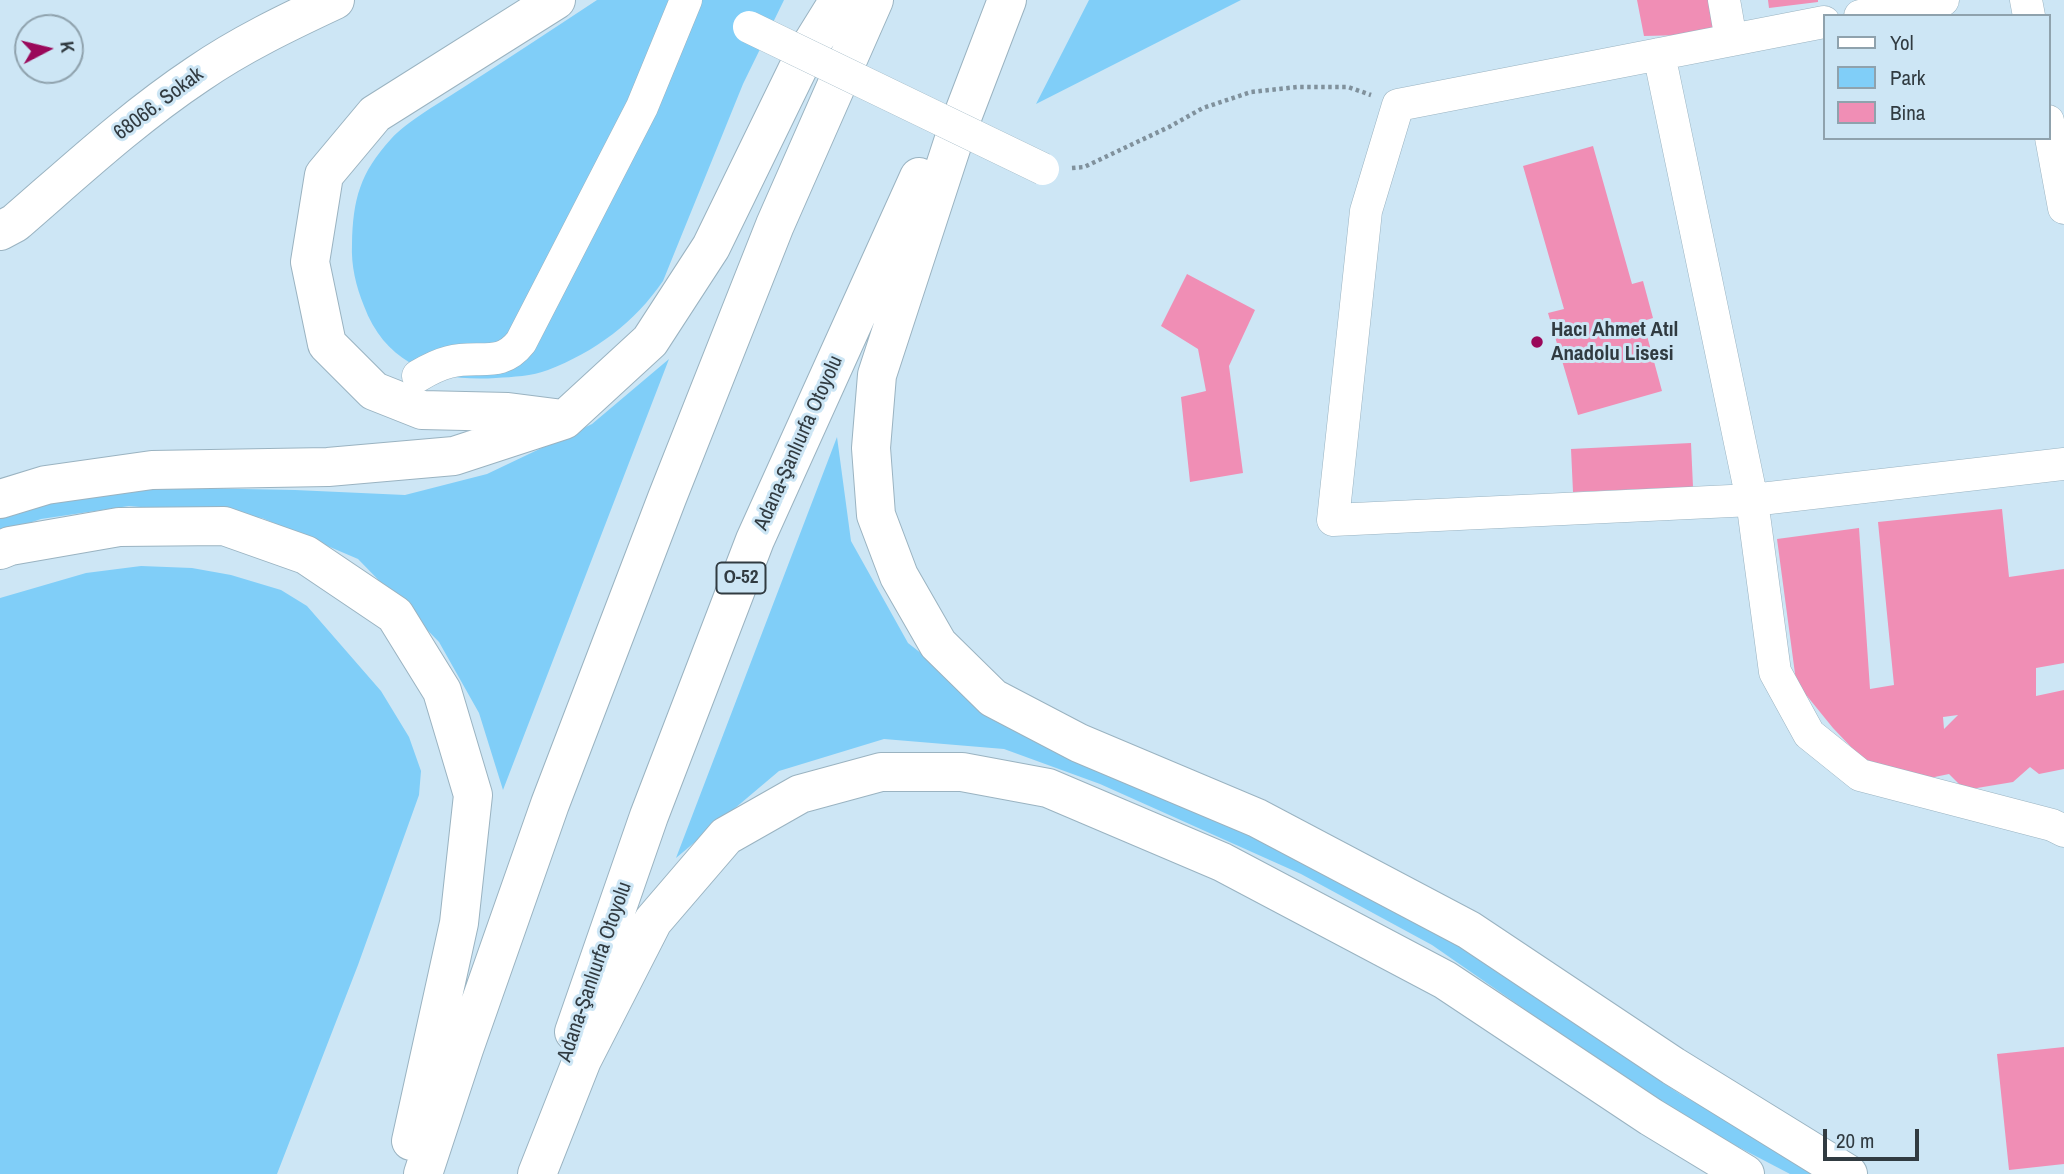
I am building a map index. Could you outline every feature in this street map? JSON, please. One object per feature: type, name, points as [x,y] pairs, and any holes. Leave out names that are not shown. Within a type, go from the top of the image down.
[{"type":"main road","name":"68066. Sokak","points":[[0,231],[15,223],[158,102],[190,79],[282,26],[334,0]]},
{"type":"main road","points":[[556,0],[375,114],[324,175],[310,262],[327,344],[373,391],[422,410],[508,412],[564,420]]},
{"type":"main road","points":[[0,499],[46,485],[152,470],[328,467],[454,456],[564,420],[650,341],[711,247],[803,58],[839,0]]},
{"type":"main road","points":[[423,1174],[464,1048],[550,804],[667,498],[775,225],[874,0]]},
{"type":"main road","name":"Adana-Şanlıurfa Otoyolu","points":[[527,1174],[649,816],[755,540],[999,0]]},
{"type":"main road","points":[[1007,0],[955,136],[877,375],[871,448],[876,515],[899,576],[938,644],[993,698],[1079,743],[1256,818],[1469,930],[1673,1066],[1848,1174]]},
{"type":"main road","points":[[0,550],[119,527],[224,526],[306,555],[395,615],[442,691],[473,794],[459,923],[404,1174]]},
{"type":"main road","points":[[537,1174],[582,1060],[653,921],[726,836],[800,794],[881,772],[961,772],[1048,788],[1222,862],[1445,980],[1651,1117],[1745,1174]]},
{"type":"street","points":[[418,376],[449,362],[473,358],[501,359],[512,354],[521,342],[642,107],[686,0]]},
{"type":"street","points":[[1724,0],[1731,40]]},
{"type":"street","points":[[1870,14],[1943,0]]},
{"type":"street","points":[[1822,22],[1398,105],[1366,211],[1333,520],[1752,500],[2064,464]]},
{"type":"street","points":[[749,27],[1043,169]]},
{"type":"street","points":[[1659,54],[1752,500],[1775,672],[1809,734],[1860,775],[2052,825],[2064,831]]},
{"type":"street","points":[[2050,132],[2064,208]]},
{"type":"path","points":[[1043,169],[1084,167],[1203,108],[1251,92],[1297,87],[1348,87],[1398,105]]},
{"type":"green space","points":[[597,0],[784,0],[743,84],[663,281],[640,310],[598,345],[565,363],[536,374],[453,377],[416,366],[385,343],[364,306],[356,283],[352,260],[354,213],[365,175],[380,151],[406,126]]},
{"type":"green space","points":[[1089,0],[1241,0],[1036,104]]},
{"type":"green space","points":[[669,359],[503,790],[479,713],[439,642],[358,559],[262,518],[129,506],[41,519],[0,533],[0,516],[37,503],[138,487],[405,495],[487,474],[592,424]]},
{"type":"green space","points":[[837,437],[851,541],[908,643],[1014,726],[1315,864],[1437,932],[1680,1094],[1822,1174],[1790,1174],[1677,1115],[1432,945],[1301,874],[1100,784],[1004,749],[884,739],[779,771],[676,858]]},
{"type":"green space","points":[[141,566],[192,568],[231,575],[281,590],[307,606],[381,691],[409,737],[421,771],[419,795],[358,965],[277,1174],[0,1174],[0,598],[86,573]]},
{"type":"building","points":[[1637,0],[1718,0],[1722,34],[1644,36]]},
{"type":"building","points":[[1768,0],[1818,0],[1818,2],[1769,8]]},
{"type":"building","points":[[1593,146],[1632,284],[1643,281],[1653,318],[1643,321],[1662,391],[1578,415],[1548,313],[1564,309],[1523,166]]},
{"type":"building","points":[[1187,274],[1255,310],[1229,366],[1243,473],[1190,482],[1181,397],[1206,391],[1198,349],[1161,326]]},
{"type":"building","points":[[1691,443],[1693,487],[1573,492],[1571,449]]},
{"type":"building","points":[[2002,509],[2009,577],[2064,569],[2064,663],[2036,668],[2036,696],[2064,690],[2064,769],[2039,774],[2030,767],[2013,782],[1965,790],[1949,774],[1925,779],[1874,771],[1807,696],[1798,696],[1777,539],[1859,528],[1870,689],[1894,685],[1878,522]],"holes":[[[1958,715],[1944,729],[1943,717]]]},
{"type":"building","points":[[2064,1047],[2064,1164],[2009,1170],[1997,1054]]},
{"type":"place","name":"Hacı Ahmet Atıl Anadolu Lisesi","points":[[1537,342]]}]
